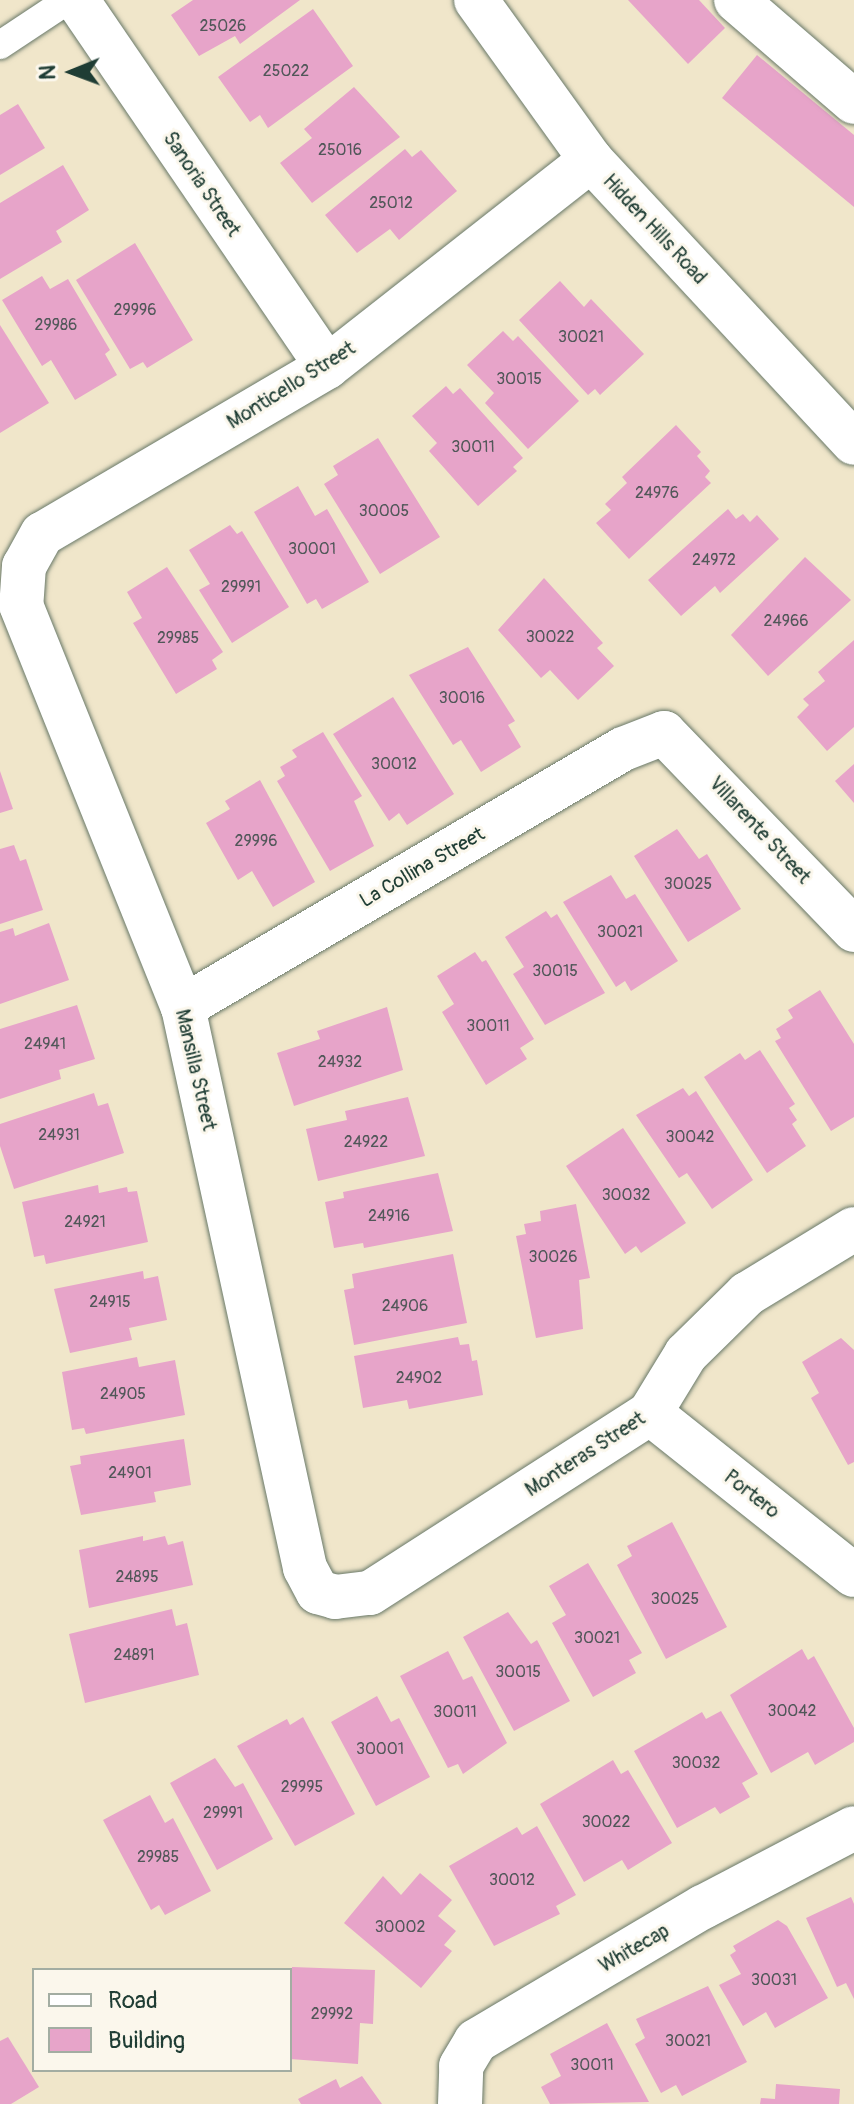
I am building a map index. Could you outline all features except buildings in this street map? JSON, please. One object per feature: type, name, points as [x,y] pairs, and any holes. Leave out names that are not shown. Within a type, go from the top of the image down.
[{"type":"street","name":"Sanoria Street","points":[[77,0],[327,367]]},
{"type":"street","name":"Hidden Hills Road","points":[[476,0],[591,160],[854,443]]},
{"type":"street","points":[[736,0],[854,102]]},
{"type":"street","name":"Monticello Street","points":[[24,566],[42,534],[327,367],[591,160]]},
{"type":"street","name":"Mansilla Street","points":[[24,566],[21,605],[183,1007],[305,1568],[318,1592]]},
{"type":"street","name":"La Collina Street","points":[[183,1007],[623,749],[664,733]]},
{"type":"street","name":"Villarente Street","points":[[664,733],[854,930]]},
{"type":"street","name":"Monteras Street","points":[[318,1592],[335,1597],[370,1593],[650,1413],[686,1354],[747,1294],[854,1229]]},
{"type":"street","name":"Portero","points":[[650,1413],[854,1575]]},
{"type":"street","name":"Whitecap","points":[[460,2104],[461,2066],[476,2041],[703,1907],[854,1828]]},
{"type":"lane","points":[[0,45],[68,0]]}]
